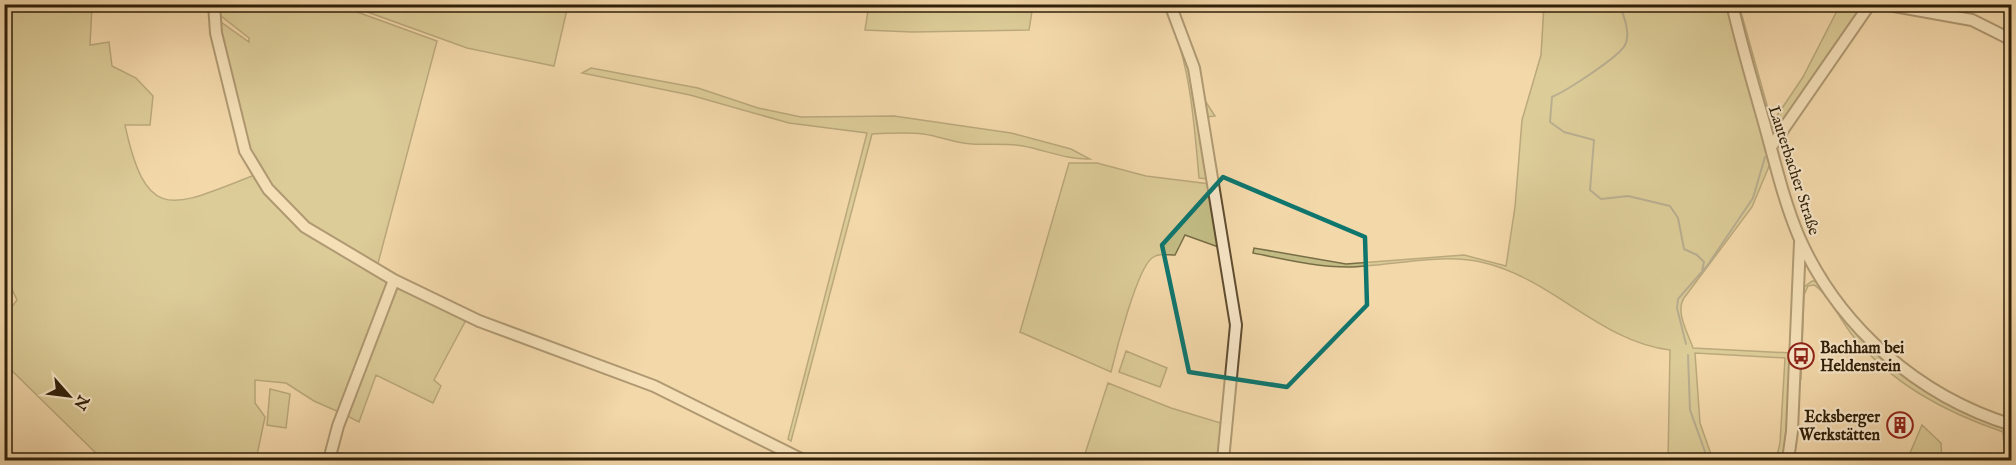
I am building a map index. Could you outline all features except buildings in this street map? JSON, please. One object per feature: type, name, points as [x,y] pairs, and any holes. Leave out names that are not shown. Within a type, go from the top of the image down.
[{"type":"street","points":[[214,4],[216,33],[238,131],[245,151],[259,176],[277,200],[305,227],[394,279],[479,321],[654,386],[803,460]]},
{"type":"street","points":[[1170,4],[1194,68],[1236,325],[1223,460]]},
{"type":"street","name":"Lauterbacher Straße","points":[[1732,4],[1771,147],[1800,238],[1821,279],[1856,325],[1898,366],[1949,398],[2012,425]]},
{"type":"street","points":[[1771,147],[1870,4]]},
{"type":"street","points":[[1883,4],[1972,20],[2012,40]]},
{"type":"street","points":[[1788,460],[1792,431],[1800,238]]},
{"type":"street","points":[[1799,286],[1808,277],[1821,279]]},
{"type":"street","points":[[329,460],[338,426],[394,279]]},
{"type":"highlighted area","points":[[1223,177],[1365,237],[1367,305],[1287,387],[1189,372],[1162,245]]},
{"type":"shaded area","points":[[869,4],[1033,5],[1029,30],[912,32],[865,30]]},
{"type":"shaded area","points":[[5,5],[92,5],[90,45],[109,42],[112,66],[136,78],[153,96],[150,125],[125,125],[143,180],[155,194],[168,200],[185,200],[255,175],[270,197],[386,280],[388,283],[341,413],[314,401],[286,383],[255,380],[255,403],[265,417],[256,460],[103,460],[5,364],[4,317],[17,300],[4,273]]},
{"type":"shaded area","points":[[218,5],[338,5],[437,41],[377,267],[331,242],[281,201],[247,146],[218,20],[249,42],[249,38],[216,12]]},
{"type":"shaded area","points":[[348,5],[568,5],[554,66],[467,48]]},
{"type":"shaded area","points":[[1163,5],[1168,5],[1200,93],[1215,116],[1200,118],[1207,179],[1199,178],[1193,111],[1185,67],[1172,24]]},
{"type":"shaded area","points":[[1544,5],[1729,5],[1770,164],[1752,207],[1684,298],[1681,310],[1693,348],[1792,353],[1784,460],[1776,460],[1780,443],[1785,358],[1695,353],[1700,423],[1713,460],[1668,460],[1670,350],[1645,345],[1621,335],[1532,282],[1485,263],[1434,259],[1336,267],[1253,253],[1254,248],[1346,264],[1464,255],[1506,266],[1515,207],[1522,120],[1541,55]]},
{"type":"shaded area","points":[[1735,5],[1739,5],[1772,123],[1803,77],[1840,5],[1866,5],[1778,129],[1767,125]]},
{"type":"shaded area","points":[[591,68],[698,88],[758,108],[801,117],[894,116],[1011,133],[1071,149],[1090,159],[1064,156],[1016,145],[966,143],[923,134],[872,134],[791,441],[788,439],[867,133],[789,123],[690,95],[582,73]]},
{"type":"shaded area","points":[[1069,163],[1097,163],[1146,176],[1210,184],[1224,249],[1185,235],[1175,255],[1160,255],[1152,258],[1146,265],[1134,293],[1111,372],[1020,332]]},
{"type":"shaded area","points":[[1812,281],[1820,282],[1880,353],[2004,425],[2003,432],[1940,405],[1902,382],[1868,353],[1849,331],[1824,294],[1814,285],[1808,286],[1804,295],[1801,379],[1798,379],[1803,288]]},
{"type":"shaded area","points":[[399,285],[467,318],[434,380],[441,386],[433,403],[376,375],[359,422],[345,415],[395,287]]},
{"type":"shaded area","points":[[1126,351],[1167,368],[1160,387],[1119,372]]},
{"type":"shaded area","points":[[1108,383],[1171,408],[1224,424],[1221,460],[1083,460]]},
{"type":"shaded area","points":[[270,389],[290,394],[286,428],[267,425]]},
{"type":"shaded area","points":[[1922,425],[1941,443],[1942,460],[1907,460]]},
{"type":"shaded area","points":[[2003,432],[2011,435],[2011,460],[2005,460]]},
{"type":"waterway","points":[[1619,4],[1627,30],[1625,45],[1603,65],[1552,97],[1550,122],[1564,132],[1594,140],[1590,190],[1601,199],[1628,196],[1670,206],[1678,218],[1684,249],[1697,255],[1704,262],[1702,271]]},
{"type":"waterway","points":[[1686,344],[1677,308],[1678,299],[1707,266],[1753,198],[1765,157]]},
{"type":"waterway","points":[[1688,355],[1690,410],[1708,460]]},
{"type":"place","name":"Bachham bei Heldenstein","points":[[1801,356]]},
{"type":"place","name":"Ecksberger Werkstätten","points":[[1900,425]]}]
